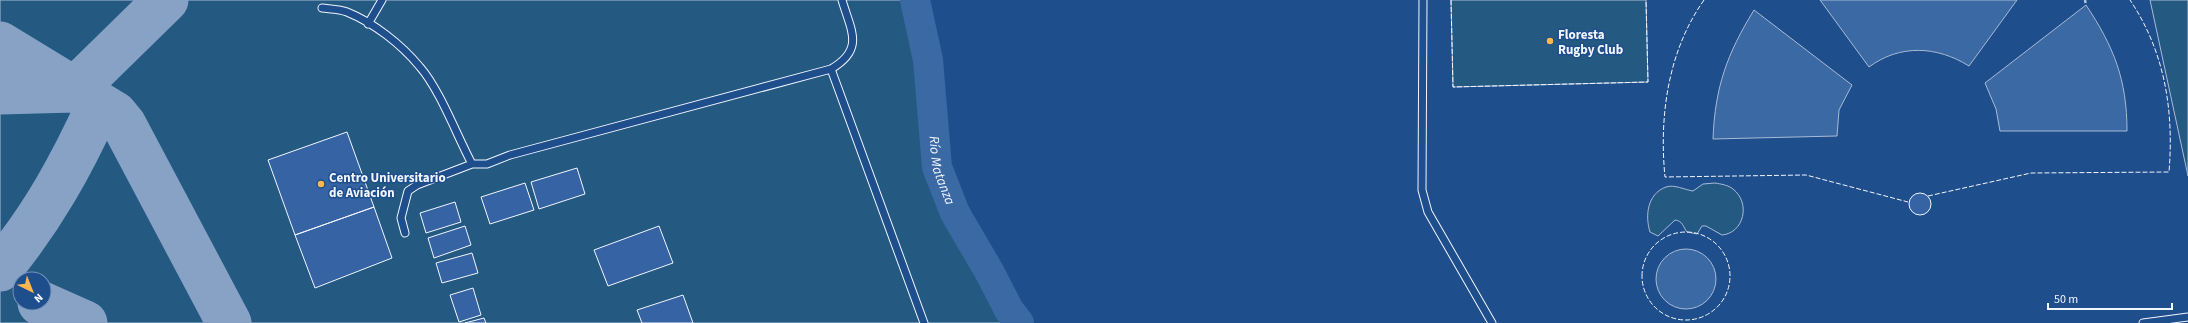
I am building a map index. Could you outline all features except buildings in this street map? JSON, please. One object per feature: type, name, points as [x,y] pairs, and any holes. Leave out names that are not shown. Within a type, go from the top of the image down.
[{"type":"lane","points":[[368,24],[382,0]]},
{"type":"lane","points":[[405,233],[401,218],[408,191],[417,185],[472,164],[487,164],[510,156],[830,69],[841,63],[853,46],[852,36],[842,0]]},
{"type":"lane","points":[[1423,0],[1422,190],[1432,218],[1492,323]]},
{"type":"lane","points":[[322,8],[346,11],[368,24],[402,48],[420,67],[432,84],[472,164]]},
{"type":"lane","points":[[830,69],[924,323]]},
{"type":"lane","points":[[2143,323],[2188,317]]},
{"type":"path","points":[[2085,0],[2086,5]]},
{"type":"shaded area","points":[[0,0],[915,0],[928,60],[937,167],[955,213],[990,273],[1009,310],[1019,323],[0,323]]},
{"type":"shaded area","name":"Floresta Rugby Club","points":[[1451,0],[1646,0],[1648,82],[1453,87]]},
{"type":"shaded area","points":[[1820,0],[2017,0],[1969,66],[1944,54],[1919,50],[1893,54],[1869,67]]},
{"type":"shaded area","points":[[2150,0],[2188,0],[2188,176]]},
{"type":"shaded area","points":[[2086,5],[2104,35],[2117,65],[2125,96],[2127,131],[2000,131],[1996,109],[1985,83]]},
{"type":"shaded area","points":[[1754,10],[1852,85],[1839,110],[1837,136],[1713,139],[1716,103],[1724,72],[1736,41]]},
{"type":"shaded area","points":[[1715,183],[1733,189],[1739,195],[1743,209],[1740,223],[1736,229],[1730,233],[1722,235],[1706,226],[1702,226],[1697,234],[1687,232],[1681,223],[1675,220],[1658,236],[1650,232],[1648,226],[1649,206],[1651,200],[1660,190],[1672,186],[1693,191],[1703,184]]},
{"type":"shaded area","points":[[1686,249],[1703,254],[1711,262],[1716,279],[1711,296],[1703,304],[1686,309],[1669,304],[1661,296],[1656,279],[1661,262],[1669,254]]},
{"type":"waterway","name":"Río Matanza","points":[[915,0],[928,60],[937,167],[955,213],[990,273],[1009,310],[1019,323]]},
{"type":"taxiway","points":[[0,92],[74,90],[166,0]]},
{"type":"taxiway","points":[[0,44],[115,114],[124,125],[229,323]]},
{"type":"taxiway","points":[[0,269],[30,230],[43,210],[67,170],[99,105]]},
{"type":"taxiway","points":[[52,308],[85,323]]},
{"type":"fence","points":[[1451,0],[1453,87],[1648,82],[1646,0]]},
{"type":"fence","points":[[1704,0],[1692,20],[1674,62],[1665,108],[1663,154],[1665,177],[1806,175],[1908,202]]},
{"type":"fence","points":[[1928,196],[2031,173],[2169,172],[2170,127],[2164,83],[2152,40],[2130,0]]},
{"type":"fence","points":[[1686,232],[1703,235],[1711,239],[1723,251],[1727,259],[1730,276],[1727,293],[1723,301],[1711,313],[1703,317],[1686,320],[1669,317],[1661,313],[1649,301],[1645,293],[1642,276],[1645,259],[1649,251],[1661,239],[1669,235],[1686,232]]},
{"type":"place","name":"Floresta Rugby Club","points":[[1550,41]]},
{"type":"place","name":"Centro Universitario de Aviación","points":[[321,184]]}]
